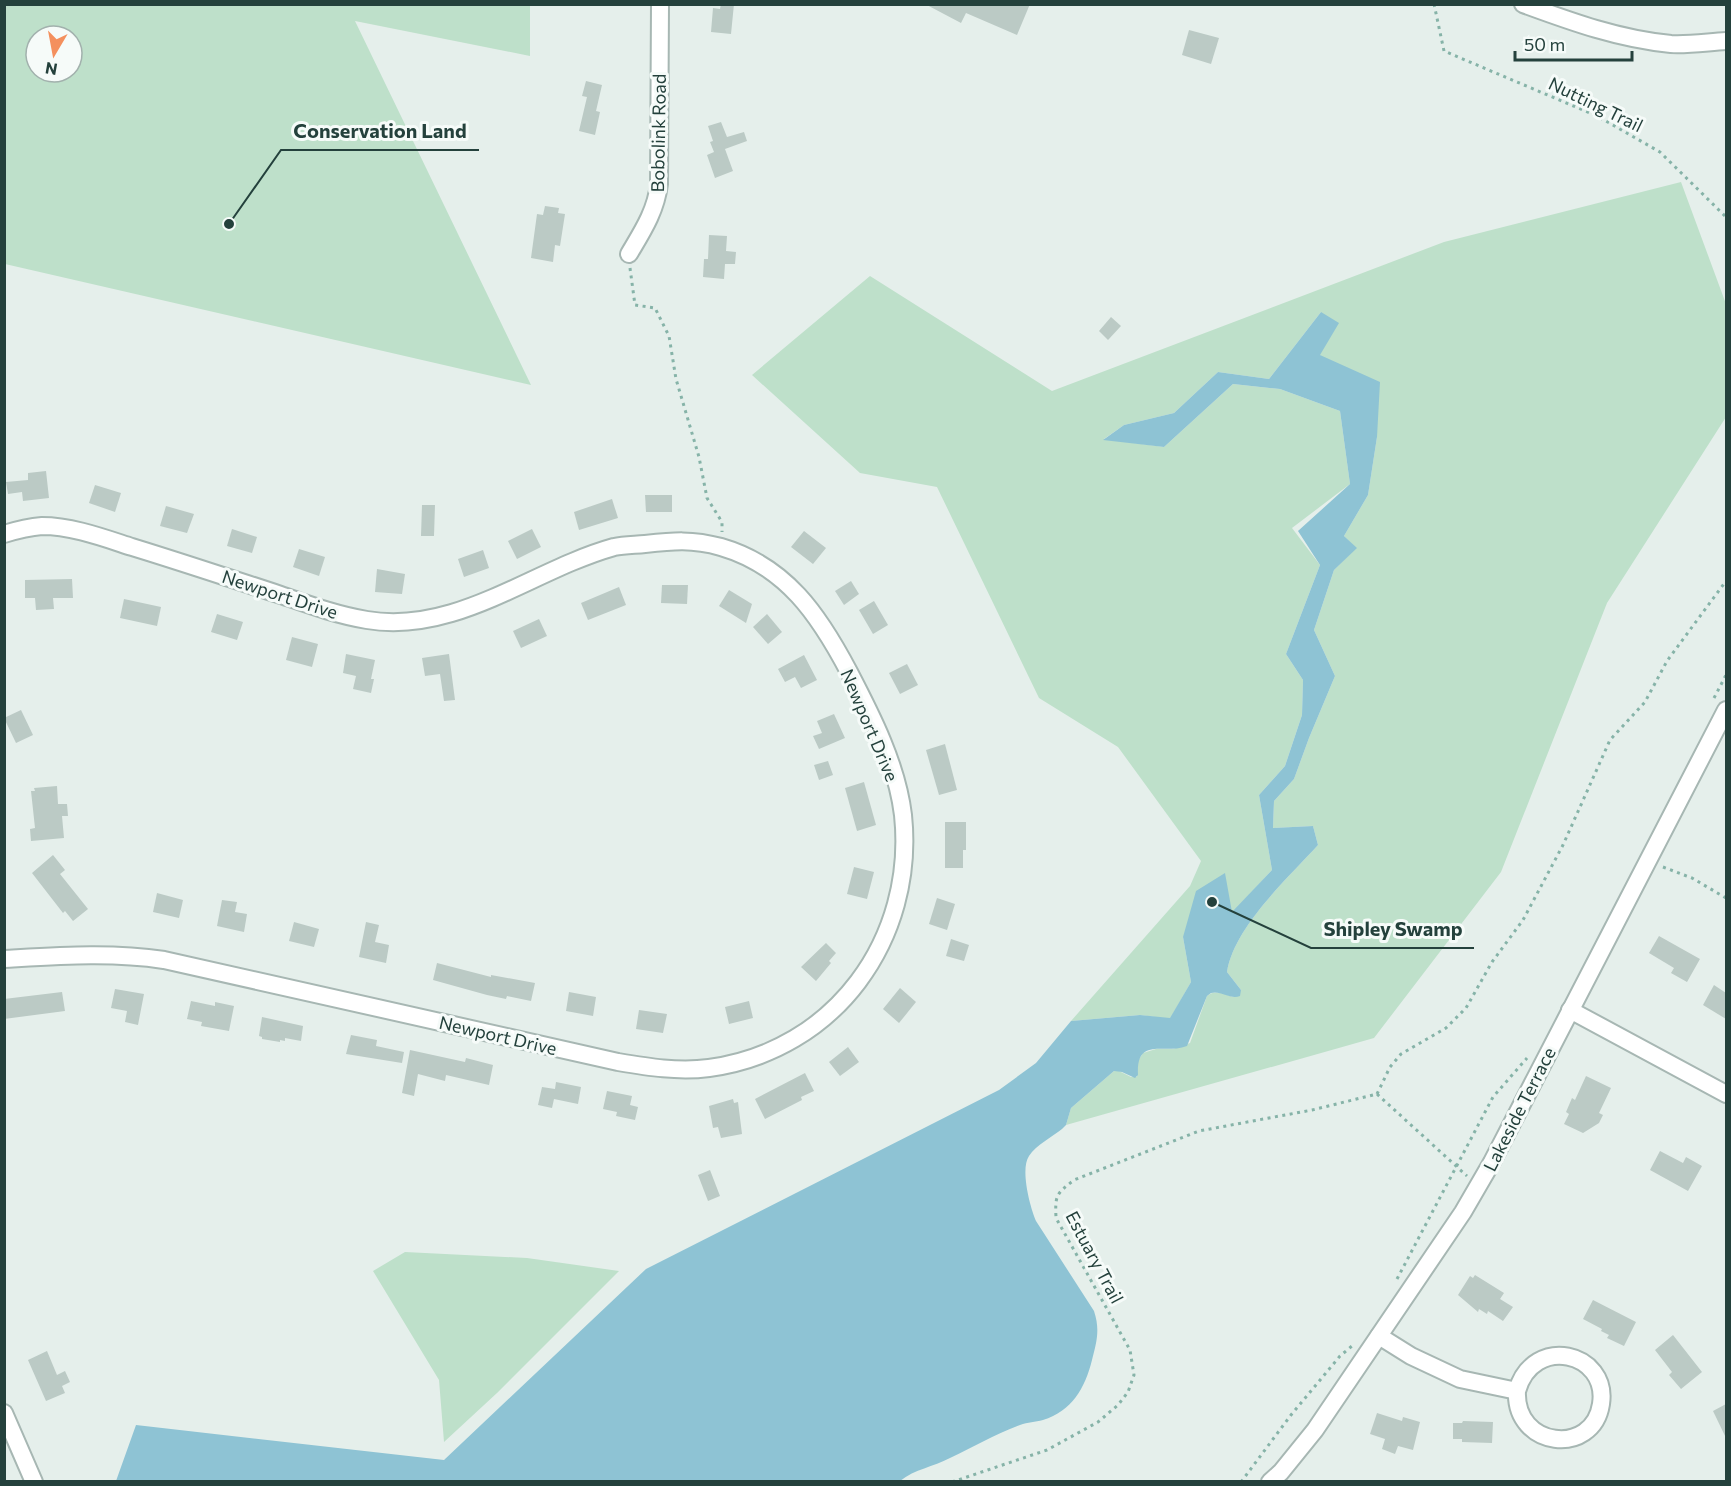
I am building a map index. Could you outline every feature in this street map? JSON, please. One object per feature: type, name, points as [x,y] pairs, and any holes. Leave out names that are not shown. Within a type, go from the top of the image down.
[{"type":"street","name":"Bobolink Road","points":[[629,254],[652,214],[659,184],[660,4]]},
{"type":"street","points":[[1523,4],[1593,30],[1621,37],[1673,44],[1726,41]]},
{"type":"street","name":"Newport Drive","points":[[4,534],[41,526],[62,528],[147,551],[326,610],[367,620],[391,622],[414,621],[447,615],[617,546],[685,540],[723,548],[753,560],[779,575],[799,595],[836,646],[863,700],[893,772],[901,806],[903,836],[898,892],[888,929],[866,971],[846,998],[822,1021],[769,1053],[709,1068],[680,1070],[618,1062],[164,960],[132,955],[96,954],[4,959]]},
{"type":"street","name":"Lakeside Terrace","points":[[1270,1482],[1315,1430],[1463,1212],[1722,714]]},
{"type":"street","points":[[1570,1010],[1726,1094]]},
{"type":"street","points":[[1379,1335],[1411,1356],[1460,1379],[1517,1391]]},
{"type":"street","points":[[1553,1356],[1571,1357],[1587,1366],[1598,1380],[1600,1407],[1593,1423],[1578,1435],[1560,1440],[1551,1439],[1534,1432],[1527,1425],[1518,1409],[1517,1391],[1524,1374],[1536,1362],[1553,1356]]},
{"type":"street","points":[[4,1413],[34,1482]]},
{"type":"path","name":"Nutting Trail","points":[[1434,4],[1444,51],[1598,116],[1660,152],[1726,217]]},
{"type":"path","points":[[629,254],[634,305],[655,308],[669,336],[676,378],[699,457],[707,498],[722,522],[723,548]]},
{"type":"path","points":[[1478,1186],[1377,1094],[1390,1067],[1401,1054],[1446,1028],[1466,1008],[1492,962],[1528,911],[1563,845],[1610,740],[1645,702],[1667,662],[1726,581]]},
{"type":"path","points":[[1722,714],[1726,675]]},
{"type":"path","points":[[1647,861],[1692,878],[1726,898]]},
{"type":"path","points":[[1396,1279],[1493,1097],[1527,1056]]},
{"type":"path","name":"Estuary Trail","points":[[952,1482],[1047,1450],[1098,1422],[1118,1405],[1128,1392],[1134,1375],[1130,1350],[1056,1218],[1055,1199],[1059,1192],[1074,1180],[1199,1131],[1312,1110],[1377,1094]]},
{"type":"path","points":[[1241,1482],[1340,1356],[1355,1344]]},
{"type":"green space","points":[[5,4],[530,5],[530,56],[355,21],[531,385],[5,264]]},
{"type":"green space","points":[[1681,182],[1726,304],[1726,417],[1607,603],[1501,872],[1374,1038],[1066,1125],[1071,1108],[1114,1071],[1137,1077],[1138,1061],[1143,1053],[1156,1049],[1173,1049],[1190,1043],[1207,996],[1216,992],[1233,997],[1241,990],[1227,972],[1240,938],[1264,904],[1318,845],[1313,826],[1273,828],[1274,801],[1294,779],[1335,676],[1314,630],[1334,570],[1356,548],[1344,536],[1368,495],[1377,437],[1320,355],[1321,312],[1269,379],[1218,372],[1174,413],[1124,425],[1104,439],[1164,447],[1233,384],[1280,389],[1340,411],[1350,484],[1292,528],[1320,565],[1286,654],[1303,680],[1302,715],[1285,766],[1259,795],[1272,870],[1232,913],[1183,937],[1191,982],[1170,1019],[1140,1015],[1071,1021],[1190,886],[1201,861],[1118,747],[1039,698],[937,487],[860,473],[752,375],[870,276],[1052,391],[1444,242]]},
{"type":"green space","points":[[405,1252],[527,1258],[619,1271],[497,1393],[444,1442],[439,1380],[373,1271]]},
{"type":"water","points":[[1321,312],[1339,323],[1320,355],[1380,382],[1377,437],[1368,495],[1344,536],[1357,548],[1334,570],[1314,630],[1335,676],[1294,779],[1274,801],[1273,828],[1313,826],[1318,845],[1264,904],[1240,938],[1227,972],[1241,990],[1240,996],[1233,997],[1215,992],[1207,996],[1187,1046],[1147,1051],[1142,1055],[1138,1075],[1135,1078],[1114,1071],[1071,1108],[1066,1125],[1032,1152],[1026,1162],[1029,1198],[1036,1221],[1094,1311],[1097,1324],[1096,1341],[1085,1380],[1076,1397],[1062,1411],[1043,1420],[1023,1424],[993,1436],[900,1481],[116,1481],[136,1425],[444,1460],[646,1269],[999,1090],[1036,1063],[1071,1021],[1140,1015],[1170,1018],[1191,982],[1183,937],[1196,891],[1225,873],[1232,912],[1272,870],[1259,795],[1285,766],[1302,715],[1303,680],[1286,654],[1320,565],[1298,531],[1350,484],[1340,411],[1280,389],[1233,384],[1164,447],[1103,440],[1124,425],[1174,413],[1218,372],[1269,379]]},
{"type":"building","points":[[721,4],[734,4],[731,34],[711,32],[713,8],[720,9]]},
{"type":"building","points":[[925,4],[1030,4],[1017,35],[966,13],[961,23]]},
{"type":"building","points":[[1189,30],[1219,38],[1211,64],[1182,55]]},
{"type":"building","points":[[586,81],[602,85],[596,111],[600,112],[595,135],[579,131],[587,97],[582,96]]},
{"type":"building","points":[[721,122],[727,137],[744,132],[747,141],[725,149],[733,171],[715,178],[707,155],[714,152],[708,126]]},
{"type":"building","points":[[545,206],[559,208],[558,213],[565,214],[560,246],[555,245],[553,262],[531,258],[537,214],[543,215]]},
{"type":"building","points":[[709,235],[727,236],[726,251],[736,252],[735,264],[725,264],[724,279],[703,277],[704,259],[708,259]]},
{"type":"building","points":[[1111,317],[1121,326],[1108,340],[1099,331]]},
{"type":"building","points":[[46,471],[49,498],[23,501],[22,492],[8,494],[6,482],[28,480],[28,473]]},
{"type":"building","points":[[95,485],[121,493],[115,512],[89,503]]},
{"type":"building","points":[[645,495],[672,495],[672,512],[646,512]]},
{"type":"building","points":[[612,499],[618,518],[579,530],[574,512]]},
{"type":"building","points":[[422,505],[435,505],[434,536],[421,536]]},
{"type":"building","points":[[166,506],[194,514],[187,533],[160,526]]},
{"type":"building","points":[[232,529],[257,537],[252,553],[227,546]]},
{"type":"building","points":[[532,529],[541,547],[517,559],[508,541]]},
{"type":"building","points":[[804,531],[826,548],[813,564],[791,547]]},
{"type":"building","points":[[299,549],[325,557],[319,576],[293,567]]},
{"type":"building","points":[[483,550],[489,568],[464,577],[458,559]]},
{"type":"building","points":[[377,569],[405,574],[402,594],[375,592]]},
{"type":"building","points":[[72,579],[73,598],[53,598],[54,609],[36,610],[35,598],[25,598],[25,580]]},
{"type":"building","points":[[851,581],[859,594],[844,605],[835,591]]},
{"type":"building","points":[[662,585],[688,585],[687,604],[661,603]]},
{"type":"building","points":[[619,587],[626,605],[588,620],[581,603]]},
{"type":"building","points":[[729,590],[752,604],[746,623],[719,606]]},
{"type":"building","points":[[124,599],[161,607],[157,626],[120,618]]},
{"type":"building","points":[[874,601],[888,625],[873,634],[859,610]]},
{"type":"building","points":[[217,614],[243,622],[237,640],[211,632]]},
{"type":"building","points":[[767,614],[782,632],[768,644],[753,627]]},
{"type":"building","points":[[539,619],[547,636],[521,648],[513,631]]},
{"type":"building","points":[[292,637],[318,644],[312,667],[286,660]]},
{"type":"building","points":[[346,654],[375,660],[371,693],[353,689],[356,676],[343,673]]},
{"type":"building","points":[[449,654],[455,700],[444,701],[440,674],[425,676],[422,658]]},
{"type":"building","points":[[804,655],[817,680],[801,688],[795,677],[785,682],[778,669]]},
{"type":"building","points":[[907,664],[918,685],[900,694],[889,673]]},
{"type":"building","points":[[21,710],[33,735],[16,743],[4,718]]},
{"type":"building","points":[[834,714],[845,738],[819,749],[813,736],[822,733],[817,721]]},
{"type":"building","points":[[945,744],[957,790],[939,795],[926,750]]},
{"type":"building","points":[[828,761],[833,775],[819,780],[814,765]]},
{"type":"building","points":[[864,782],[876,825],[857,831],[845,788]]},
{"type":"building","points":[[57,786],[58,804],[67,804],[68,816],[62,816],[64,838],[31,841],[30,829],[35,828],[31,791],[35,791],[34,788]]},
{"type":"building","points":[[945,822],[966,822],[966,850],[963,850],[963,868],[945,868]]},
{"type":"building","points":[[53,855],[65,870],[60,874],[88,909],[73,921],[65,911],[63,913],[32,873]]},
{"type":"building","points":[[854,867],[874,872],[867,899],[847,894]]},
{"type":"building","points":[[157,893],[183,900],[179,918],[153,912]]},
{"type":"building","points":[[937,898],[955,904],[947,930],[929,924]]},
{"type":"building","points":[[222,900],[237,902],[235,912],[247,914],[244,932],[217,926]]},
{"type":"building","points":[[294,922],[319,929],[314,947],[289,941]]},
{"type":"building","points":[[366,922],[379,925],[375,942],[389,945],[386,963],[359,957]]},
{"type":"building","points":[[1659,936],[1700,959],[1687,982],[1671,973],[1674,968],[1649,953]]},
{"type":"building","points":[[951,939],[969,945],[964,961],[946,956]]},
{"type":"building","points":[[826,943],[836,953],[816,981],[801,967]]},
{"type":"building","points":[[437,963],[491,977],[491,975],[535,983],[531,1001],[487,995],[433,980]]},
{"type":"building","points":[[1714,985],[1726,993],[1726,1019],[1703,1005]]},
{"type":"building","points":[[900,988],[916,1002],[899,1023],[883,1009]]},
{"type":"building","points":[[115,989],[144,994],[138,1025],[125,1022],[127,1011],[111,1008]]},
{"type":"building","points":[[62,992],[65,1011],[4,1019],[4,999]]},
{"type":"building","points":[[569,992],[596,997],[593,1016],[566,1011]]},
{"type":"building","points":[[191,1001],[215,1006],[215,1002],[234,1006],[229,1031],[201,1026],[202,1022],[187,1019]]},
{"type":"building","points":[[749,1001],[753,1018],[729,1024],[725,1007]]},
{"type":"building","points":[[639,1010],[667,1014],[663,1033],[636,1029]]},
{"type":"building","points":[[262,1017],[303,1026],[301,1041],[285,1038],[285,1041],[280,1040],[280,1042],[262,1039],[259,1036]]},
{"type":"building","points":[[351,1035],[377,1040],[376,1046],[404,1052],[402,1063],[346,1054]]},
{"type":"building","points":[[848,1047],[859,1062],[840,1076],[829,1062]]},
{"type":"building","points":[[410,1050],[465,1062],[466,1058],[493,1065],[489,1085],[446,1075],[445,1081],[418,1074],[414,1096],[402,1093]]},
{"type":"building","points":[[805,1073],[814,1091],[801,1097],[802,1100],[765,1119],[755,1099]]},
{"type":"building","points":[[1586,1076],[1611,1088],[1599,1113],[1603,1115],[1599,1123],[1583,1133],[1564,1124],[1569,1114],[1566,1112],[1572,1098],[1575,1100]]},
{"type":"building","points":[[556,1082],[581,1087],[578,1104],[554,1099],[552,1108],[538,1105],[542,1087],[555,1089]]},
{"type":"building","points":[[607,1091],[632,1096],[630,1105],[638,1107],[635,1120],[616,1116],[617,1112],[603,1109]]},
{"type":"building","points":[[733,1099],[734,1103],[738,1102],[742,1134],[721,1138],[718,1127],[713,1128],[709,1106]]},
{"type":"building","points":[[1660,1151],[1683,1163],[1686,1157],[1702,1166],[1688,1191],[1650,1170]]},
{"type":"building","points":[[710,1170],[720,1196],[708,1201],[698,1175]]},
{"type":"building","points":[[1475,1275],[1504,1293],[1500,1299],[1513,1307],[1503,1321],[1488,1311],[1487,1314],[1479,1309],[1478,1312],[1458,1295],[1470,1276],[1473,1278]]},
{"type":"building","points":[[1593,1300],[1636,1322],[1624,1346],[1607,1338],[1609,1335],[1601,1331],[1602,1329],[1583,1319]]},
{"type":"building","points":[[1673,1335],[1702,1372],[1681,1389],[1669,1375],[1672,1372],[1655,1350]]},
{"type":"building","points":[[47,1351],[57,1375],[65,1371],[70,1382],[62,1386],[65,1393],[46,1401],[28,1360]]},
{"type":"building","points":[[1726,1404],[1726,1438],[1713,1411]]},
{"type":"building","points":[[1377,1413],[1402,1421],[1403,1417],[1420,1422],[1413,1450],[1398,1446],[1395,1454],[1382,1449],[1385,1439],[1370,1434]]},
{"type":"building","points":[[1493,1422],[1492,1443],[1462,1442],[1462,1439],[1453,1439],[1453,1423]]},
{"type":"place","name":"Conservation Land","points":[[229,224]]},
{"type":"place","name":"Shipley Swamp","points":[[1212,902]]}]
